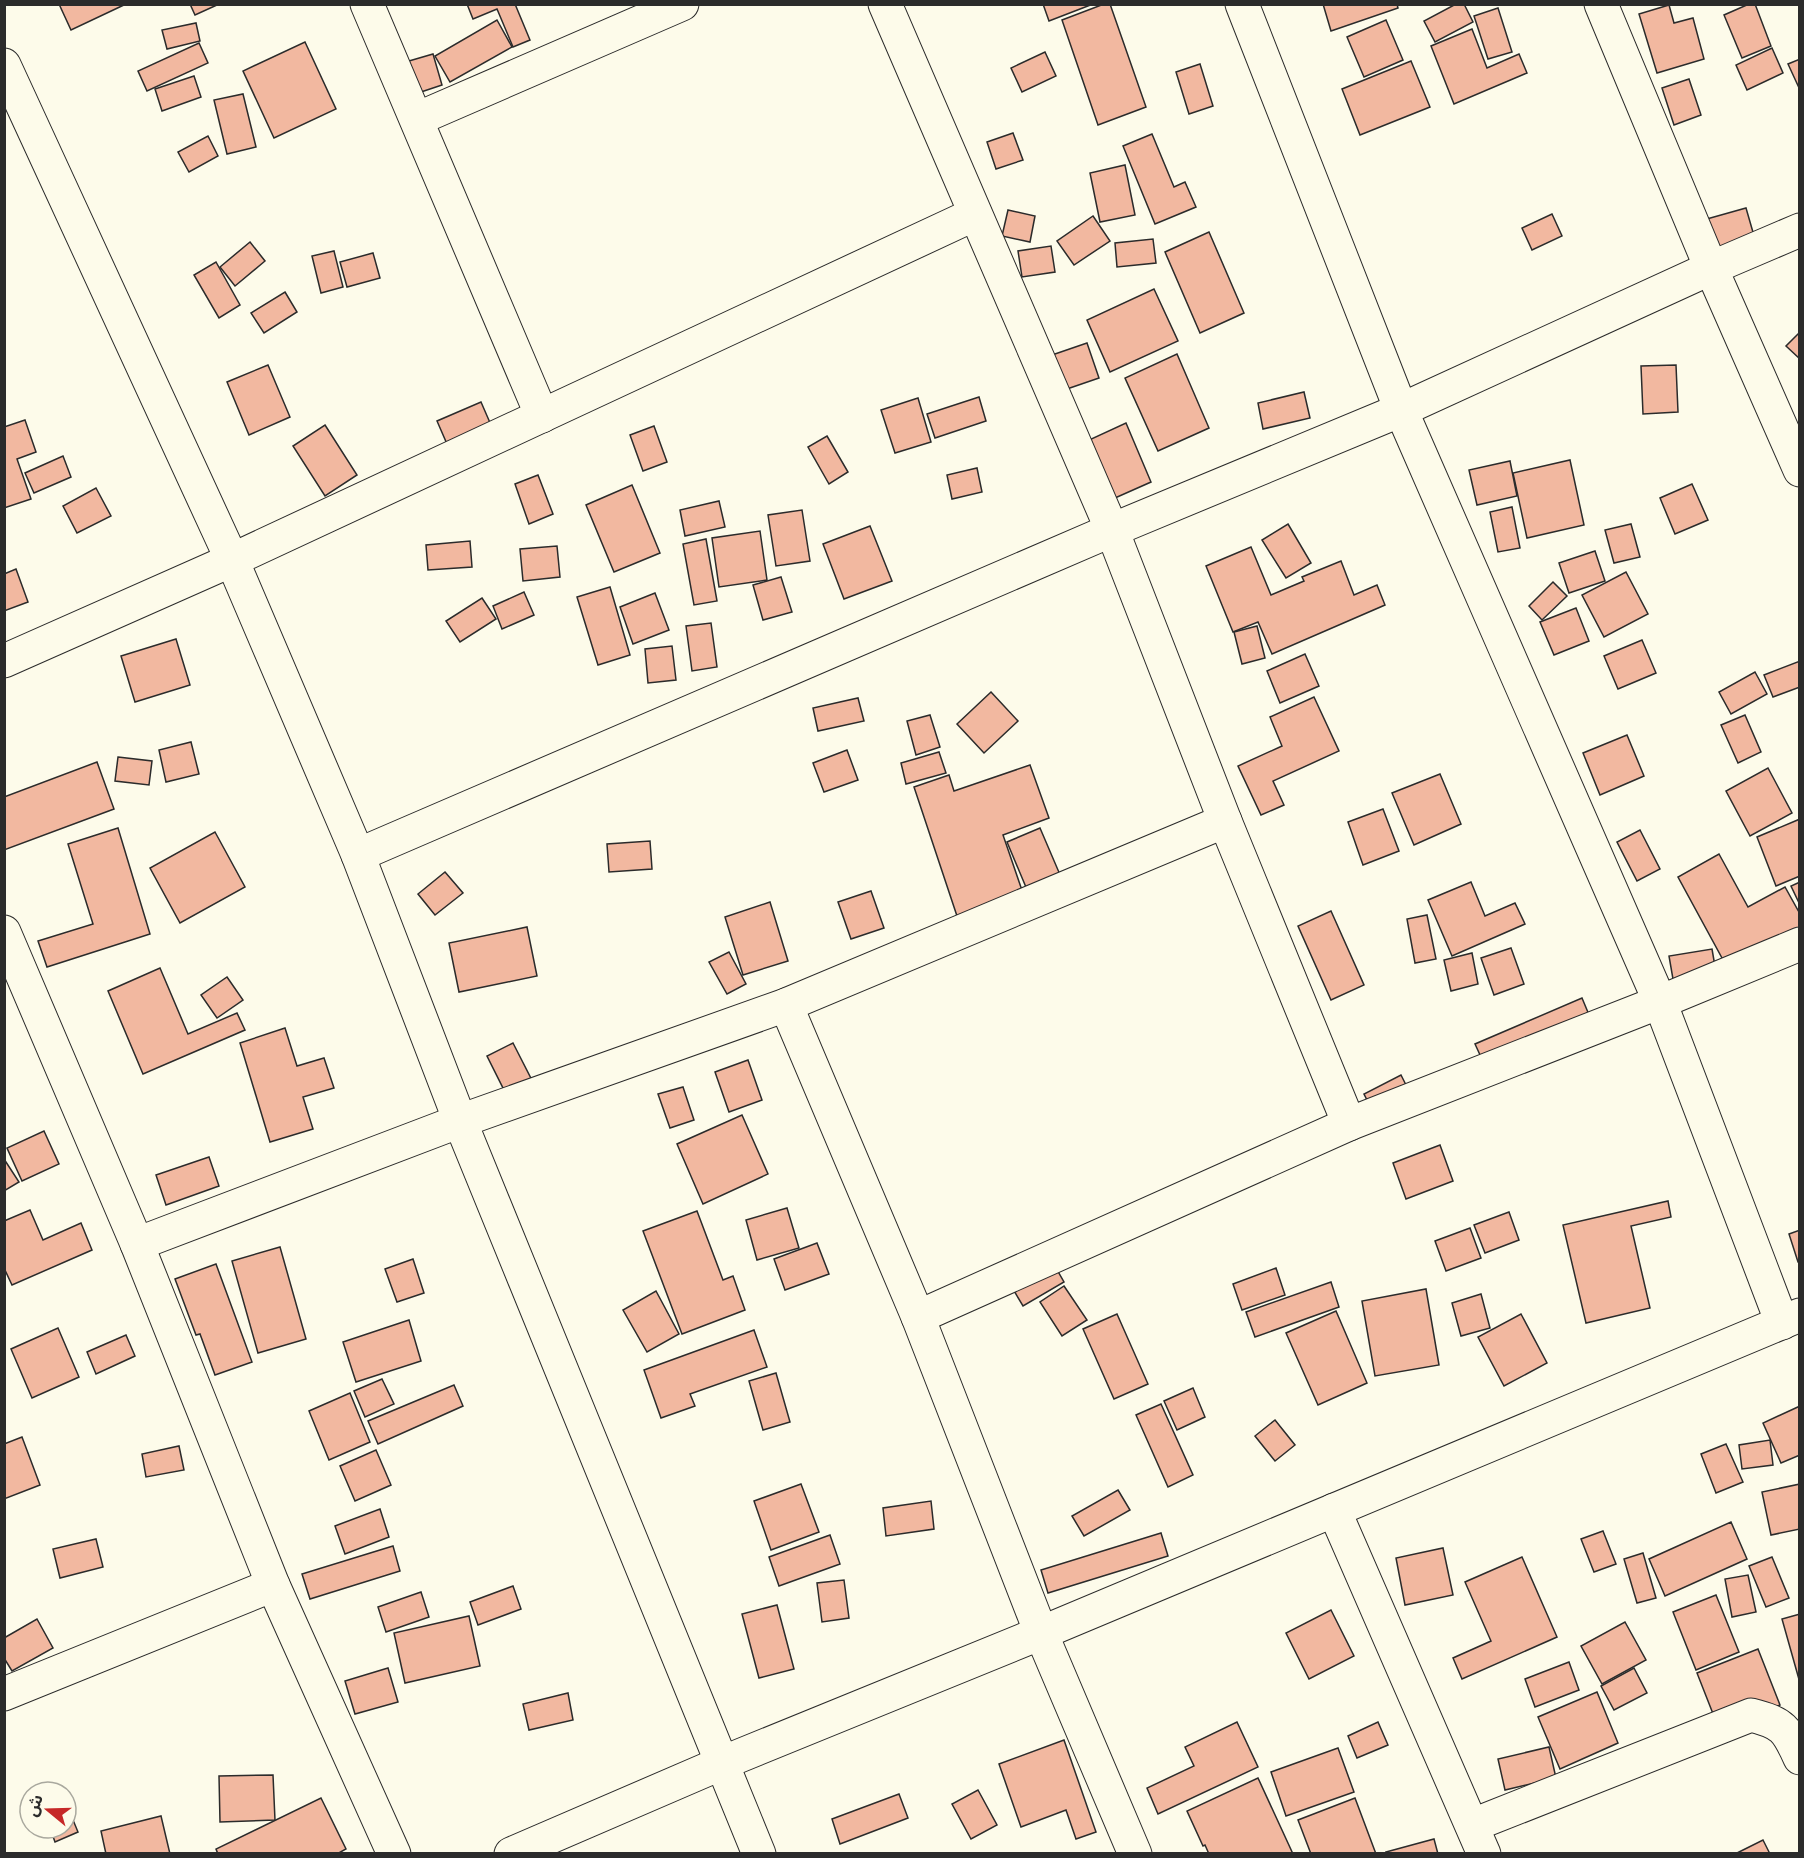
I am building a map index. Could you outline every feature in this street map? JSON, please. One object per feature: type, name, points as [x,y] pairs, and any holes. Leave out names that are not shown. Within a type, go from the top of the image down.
[{"type":"street","points":[[367,4],[542,416]]},
{"type":"street","points":[[417,119],[681,4]]},
{"type":"street","points":[[885,4],[1112,530],[1225,821],[1349,1124]]},
{"type":"street","points":[[510,1854],[722,1763],[1041,1634],[1791,1319],[1660,1002],[1401,410],[1242,4]]},
{"type":"street","points":[[1601,4],[1711,268],[1800,470]]},
{"type":"street","points":[[4,65],[232,560],[358,855],[460,1121],[759,1854]]},
{"type":"street","points":[[4,660],[232,560],[975,214]]},
{"type":"street","points":[[358,855],[1112,530],[1401,410],[1711,268],[1800,230]]},
{"type":"street","points":[[137,1244],[460,1121],[786,1005],[1225,821]]},
{"type":"street","points":[[4,932],[12,970],[137,1244],[273,1585],[394,1854]]},
{"type":"street","points":[[918,1317],[1349,1124],[1660,1002],[1800,944]]},
{"type":"street","points":[[786,1005],[918,1317],[1041,1634],[1135,1854]]},
{"type":"street","points":[[1334,1510],[1478,1839],[1750,1715],[1773,1721],[1789,1735],[1800,1758]]},
{"type":"street","points":[[4,1694],[273,1585]]},
{"type":"building","points":[[59,4],[126,4],[71,30]]},
{"type":"building","points":[[190,4],[217,4],[217,5],[195,15]]},
{"type":"building","points":[[467,4],[515,4],[530,40],[513,47],[497,9],[473,19]]},
{"type":"building","points":[[1043,4],[1093,4],[1049,21]]},
{"type":"building","points":[[1104,4],[1110,4],[1146,107],[1098,125],[1062,20]]},
{"type":"building","points":[[1323,4],[1397,4],[1398,8],[1331,31]]},
{"type":"building","points":[[1456,4],[1464,4],[1473,22],[1435,42],[1424,21]]},
{"type":"building","points":[[1749,4],[1755,4],[1771,46],[1742,58],[1724,15]]},
{"type":"building","points":[[1669,5],[1674,23],[1693,18],[1704,59],[1657,73],[1639,14]]},
{"type":"building","points":[[1498,8],[1512,52],[1488,59],[1474,16]]},
{"type":"building","points":[[497,20],[512,47],[450,82],[435,56]]},
{"type":"building","points":[[1386,20],[1403,60],[1364,77],[1347,37]]},
{"type":"building","points":[[196,23],[200,41],[167,49],[162,30]]},
{"type":"building","points":[[1472,29],[1487,68],[1519,54],[1527,73],[1454,104],[1431,46]]},
{"type":"building","points":[[305,42],[336,109],[274,138],[243,71]]},
{"type":"building","points":[[199,43],[208,63],[147,91],[138,71]]},
{"type":"building","points":[[1772,48],[1783,73],[1747,90],[1736,65]]},
{"type":"building","points":[[1045,52],[1056,76],[1022,92],[1011,68]]},
{"type":"building","points":[[433,54],[442,85],[412,95],[402,63]]},
{"type":"building","points":[[1800,59],[1800,90],[1788,64]]},
{"type":"building","points":[[1411,61],[1430,107],[1360,135],[1342,89]]},
{"type":"building","points":[[1200,64],[1213,106],[1189,114],[1176,72]]},
{"type":"building","points":[[194,76],[201,97],[162,111],[155,89]]},
{"type":"building","points":[[1689,79],[1701,115],[1674,125],[1662,88]]},
{"type":"building","points":[[243,94],[256,147],[227,154],[214,100]]},
{"type":"building","points":[[1013,133],[1023,160],[996,169],[987,142]]},
{"type":"building","points":[[1152,134],[1174,187],[1185,182],[1196,207],[1155,224],[1123,146]]},
{"type":"building","points":[[208,136],[218,156],[189,172],[178,152]]},
{"type":"building","points":[[1125,165],[1135,215],[1100,222],[1090,173]]},
{"type":"building","points":[[1746,208],[1759,253],[1709,267],[1696,222]]},
{"type":"building","points":[[1008,210],[1035,216],[1030,242],[1002,236]]},
{"type":"building","points":[[1552,214],[1562,236],[1532,250],[1522,228]]},
{"type":"building","points":[[1093,216],[1110,241],[1074,265],[1057,241]]},
{"type":"building","points":[[1209,232],[1244,313],[1200,333],[1165,252]]},
{"type":"building","points":[[1153,239],[1156,263],[1117,267],[1115,243]]},
{"type":"building","points":[[250,242],[265,261],[235,286],[220,267]]},
{"type":"building","points":[[1051,246],[1055,272],[1022,277],[1018,251]]},
{"type":"building","points":[[334,251],[343,287],[321,293],[312,256]]},
{"type":"building","points":[[373,253],[380,278],[347,287],[340,262]]},
{"type":"building","points":[[216,262],[240,305],[219,318],[194,275]]},
{"type":"building","points":[[1154,289],[1178,341],[1110,372],[1087,320]]},
{"type":"building","points":[[285,292],[297,312],[264,333],[251,313]]},
{"type":"building","points":[[1800,332],[1800,359],[1786,346]]},
{"type":"building","points":[[1087,343],[1099,378],[1064,390],[1052,355]]},
{"type":"building","points":[[1177,354],[1209,428],[1158,451],[1125,378]]},
{"type":"building","points":[[268,365],[290,417],[249,435],[227,382]]},
{"type":"building","points":[[1676,365],[1678,412],[1643,414],[1641,366]]},
{"type":"building","points":[[1304,392],[1310,418],[1263,429],[1258,403]]},
{"type":"building","points":[[979,397],[986,421],[935,438],[927,414]]},
{"type":"building","points":[[918,398],[931,442],[895,453],[881,410]]},
{"type":"building","points":[[481,402],[491,425],[447,444],[437,421]]},
{"type":"building","points":[[25,420],[36,452],[17,459],[31,499],[4,508],[4,427]]},
{"type":"building","points":[[1126,423],[1151,482],[1115,498],[1089,440]]},
{"type":"building","points":[[325,425],[357,475],[325,496],[293,446]]},
{"type":"building","points":[[654,426],[667,462],[643,471],[630,435]]},
{"type":"building","points":[[827,436],[848,472],[829,484],[808,447]]},
{"type":"building","points":[[63,456],[71,477],[34,493],[25,473]]},
{"type":"building","points":[[1570,460],[1584,525],[1527,538],[1513,473]]},
{"type":"building","points":[[1510,461],[1517,496],[1477,505],[1469,470]]},
{"type":"building","points":[[977,468],[982,492],[952,499],[947,475]]},
{"type":"building","points":[[538,475],[553,514],[529,524],[515,484]]},
{"type":"building","points":[[1692,484],[1708,520],[1675,534],[1660,498]]},
{"type":"building","points":[[632,485],[660,553],[614,572],[586,505]]},
{"type":"building","points":[[96,488],[111,516],[77,533],[63,506]]},
{"type":"building","points":[[719,501],[725,527],[685,536],[680,510]]},
{"type":"building","points":[[1512,507],[1520,548],[1498,552],[1490,512]]},
{"type":"building","points":[[802,510],[810,561],[776,566],[768,515]]},
{"type":"building","points":[[1288,524],[1311,563],[1286,578],[1262,540]]},
{"type":"building","points":[[1631,524],[1640,557],[1614,563],[1605,530]]},
{"type":"building","points":[[870,526],[892,581],[844,599],[823,544]]},
{"type":"building","points":[[760,531],[767,580],[719,587],[712,538]]},
{"type":"building","points":[[706,539],[717,601],[694,605],[683,544]]},
{"type":"building","points":[[470,541],[472,567],[428,570],[426,545]]},
{"type":"building","points":[[557,546],[560,577],[523,581],[520,549]]},
{"type":"building","points":[[1251,547],[1271,595],[1304,581],[1302,577],[1341,561],[1354,595],[1377,585],[1385,605],[1272,654],[1258,622],[1233,632],[1206,566]]},
{"type":"building","points":[[1595,551],[1605,581],[1569,593],[1559,563]]},
{"type":"building","points":[[16,569],[28,602],[4,611],[4,574]]},
{"type":"building","points":[[1626,572],[1648,614],[1604,637],[1582,595]]},
{"type":"building","points":[[781,577],[792,612],[763,620],[753,585]]},
{"type":"building","points":[[1553,582],[1567,596],[1542,620],[1529,606]]},
{"type":"building","points":[[610,587],[630,655],[598,665],[577,597]]},
{"type":"building","points":[[524,592],[534,615],[502,629],[493,606]]},
{"type":"building","points":[[655,593],[669,630],[633,644],[620,607]]},
{"type":"building","points":[[482,598],[496,619],[460,642],[446,621]]},
{"type":"building","points":[[1576,608],[1589,641],[1554,655],[1540,622]]},
{"type":"building","points":[[711,623],[717,667],[692,671],[686,626]]},
{"type":"building","points":[[1257,626],[1265,658],[1242,664],[1234,632]]},
{"type":"building","points":[[176,639],[190,685],[135,702],[121,656]]},
{"type":"building","points":[[1642,640],[1656,673],[1618,689],[1604,656]]},
{"type":"building","points":[[672,646],[676,680],[648,683],[645,649]]},
{"type":"building","points":[[1305,654],[1319,686],[1280,703],[1267,671]]},
{"type":"building","points":[[1800,661],[1800,687],[1773,697],[1764,675]]},
{"type":"building","points":[[1755,672],[1767,694],[1731,714],[1719,692]]},
{"type":"building","points":[[991,692],[1018,721],[984,753],[957,724]]},
{"type":"building","points":[[1314,697],[1339,751],[1273,781],[1284,805],[1261,815],[1238,766],[1282,746],[1270,717]]},
{"type":"building","points":[[858,698],[864,721],[818,731],[813,708]]},
{"type":"building","points":[[930,715],[940,747],[916,755],[907,721]]},
{"type":"building","points":[[1745,715],[1761,752],[1738,763],[1721,725]]},
{"type":"building","points":[[1627,735],[1644,776],[1600,795],[1583,753]]},
{"type":"building","points":[[191,742],[199,774],[166,782],[159,750]]},
{"type":"building","points":[[847,750],[858,780],[824,792],[813,763]]},
{"type":"building","points":[[939,752],[946,773],[906,784],[901,763]]},
{"type":"building","points":[[118,757],[152,761],[149,785],[115,781]]},
{"type":"building","points":[[97,762],[114,809],[4,850],[4,797]]},
{"type":"building","points":[[1030,765],[1049,818],[1003,835],[1025,899],[959,922],[914,787],[949,775],[954,791]]},
{"type":"building","points":[[1768,768],[1792,813],[1750,836],[1726,791]]},
{"type":"building","points":[[1440,774],[1461,824],[1414,845],[1392,793]]},
{"type":"building","points":[[1383,809],[1399,851],[1363,865],[1348,822]]},
{"type":"building","points":[[1800,819],[1800,876],[1776,886],[1757,837]]},
{"type":"building","points":[[118,828],[150,934],[47,967],[38,941],[93,924],[68,844]]},
{"type":"building","points":[[1040,828],[1061,877],[1028,892],[1007,842]]},
{"type":"building","points":[[1640,830],[1660,869],[1637,881],[1617,842]]},
{"type":"building","points":[[215,832],[245,887],[180,923],[150,868]]},
{"type":"building","points":[[650,841],[652,869],[609,872],[607,844]]},
{"type":"building","points":[[1719,854],[1748,907],[1785,887],[1800,914],[1800,930],[1728,969],[1678,877]]},
{"type":"building","points":[[445,872],[463,893],[435,915],[418,894]]},
{"type":"building","points":[[1471,882],[1485,916],[1515,903],[1525,924],[1452,956],[1428,900]]},
{"type":"building","points":[[1800,882],[1800,905],[1791,886]]},
{"type":"building","points":[[871,891],[884,928],[851,939],[838,902]]},
{"type":"building","points":[[770,902],[788,961],[743,975],[725,917]]},
{"type":"building","points":[[1331,911],[1364,985],[1331,1000],[1298,926]]},
{"type":"building","points":[[1427,915],[1436,959],[1415,963],[1407,919]]},
{"type":"building","points":[[527,927],[537,976],[459,992],[449,943]]},
{"type":"building","points":[[1511,948],[1524,984],[1494,995],[1481,958]]},
{"type":"building","points":[[1712,949],[1717,978],[1674,985],[1669,956]]},
{"type":"building","points":[[729,952],[746,984],[727,994],[709,962]]},
{"type":"building","points":[[1472,953],[1478,984],[1451,991],[1444,960]]},
{"type":"building","points":[[160,968],[188,1034],[237,1013],[245,1030],[143,1074],[108,991]]},
{"type":"building","points":[[227,977],[243,1000],[217,1018],[201,995]]},
{"type":"building","points":[[1582,998],[1592,1022],[1486,1068],[1475,1044]]},
{"type":"building","points":[[285,1028],[297,1066],[324,1058],[334,1088],[303,1097],[313,1129],[270,1142],[240,1043]]},
{"type":"building","points":[[513,1043],[541,1098],[515,1112],[487,1056]]},
{"type":"building","points":[[748,1060],[762,1100],[729,1112],[715,1072]]},
{"type":"building","points":[[1401,1075],[1411,1095],[1374,1114],[1364,1094]]},
{"type":"building","points":[[683,1087],[694,1120],[670,1128],[658,1094]]},
{"type":"building","points":[[742,1115],[768,1174],[703,1204],[677,1144]]},
{"type":"building","points":[[44,1131],[59,1164],[22,1181],[7,1148]]},
{"type":"building","points":[[1440,1145],[1453,1181],[1406,1199],[1393,1163]]},
{"type":"building","points":[[209,1157],[219,1186],[166,1205],[156,1175]]},
{"type":"building","points":[[4,1159],[19,1182],[4,1191]]},
{"type":"building","points":[[1668,1201],[1671,1217],[1631,1226],[1650,1308],[1586,1323],[1563,1225]]},
{"type":"building","points":[[787,1208],[799,1248],[757,1260],[746,1220]]},
{"type":"building","points":[[30,1210],[43,1240],[81,1223],[92,1250],[12,1285],[4,1268],[4,1221]]},
{"type":"building","points":[[697,1211],[723,1280],[733,1276],[745,1310],[682,1334],[643,1231]]},
{"type":"building","points":[[1509,1212],[1519,1240],[1485,1253],[1474,1225]]},
{"type":"building","points":[[1470,1228],[1481,1258],[1446,1271],[1435,1241]]},
{"type":"building","points":[[1800,1230],[1800,1262],[1798,1262],[1789,1234]]},
{"type":"building","points":[[817,1243],[829,1274],[785,1290],[774,1259]]},
{"type":"building","points":[[280,1247],[306,1339],[258,1353],[232,1261]]},
{"type":"building","points":[[1048,1254],[1064,1282],[1023,1306],[1007,1279]]},
{"type":"building","points":[[413,1259],[424,1293],[397,1302],[385,1269]]},
{"type":"building","points":[[216,1264],[252,1362],[215,1375],[200,1334],[196,1335],[175,1279]]},
{"type":"building","points":[[1276,1268],[1285,1295],[1242,1310],[1233,1284]]},
{"type":"building","points":[[1331,1282],[1339,1307],[1255,1337],[1246,1312]]},
{"type":"building","points":[[1064,1286],[1087,1320],[1062,1336],[1040,1302]]},
{"type":"building","points":[[1426,1289],[1439,1365],[1375,1376],[1362,1301]]},
{"type":"building","points":[[656,1291],[679,1334],[647,1352],[623,1310]]},
{"type":"building","points":[[1481,1294],[1490,1328],[1461,1336],[1452,1303]]},
{"type":"building","points":[[1336,1311],[1367,1383],[1318,1405],[1286,1333]]},
{"type":"building","points":[[1117,1314],[1148,1384],[1114,1399],[1083,1329]]},
{"type":"building","points":[[1521,1314],[1547,1363],[1504,1386],[1478,1337]]},
{"type":"building","points":[[409,1320],[421,1361],[356,1382],[343,1342]]},
{"type":"building","points":[[58,1328],[79,1377],[32,1398],[11,1349]]},
{"type":"building","points":[[754,1330],[767,1367],[690,1394],[695,1406],[661,1418],[644,1370]]},
{"type":"building","points":[[126,1335],[135,1356],[96,1374],[87,1352]]},
{"type":"building","points":[[776,1373],[790,1422],[763,1430],[749,1381]]},
{"type":"building","points":[[382,1379],[394,1404],[365,1417],[354,1391]]},
{"type":"building","points":[[454,1385],[463,1406],[378,1444],[368,1421]]},
{"type":"building","points":[[1193,1388],[1205,1417],[1177,1430],[1164,1401]]},
{"type":"building","points":[[350,1393],[370,1442],[329,1460],[309,1411]]},
{"type":"building","points":[[1161,1404],[1193,1475],[1168,1487],[1136,1415]]},
{"type":"building","points":[[1800,1406],[1800,1455],[1781,1463],[1763,1423]]},
{"type":"building","points":[[1275,1420],[1295,1445],[1275,1461],[1255,1436]]},
{"type":"building","points":[[22,1437],[40,1485],[4,1499],[4,1444]]},
{"type":"building","points":[[1770,1440],[1773,1465],[1742,1469],[1739,1445]]},
{"type":"building","points":[[1726,1444],[1743,1482],[1716,1493],[1701,1454]]},
{"type":"building","points":[[179,1446],[184,1470],[146,1477],[142,1454]]},
{"type":"building","points":[[376,1450],[391,1485],[355,1501],[340,1466]]},
{"type":"building","points":[[801,1484],[819,1532],[771,1550],[754,1501]]},
{"type":"building","points":[[1800,1484],[1800,1529],[1771,1535],[1762,1492]]},
{"type":"building","points":[[1118,1490],[1130,1510],[1084,1536],[1072,1516]]},
{"type":"building","points":[[931,1501],[934,1529],[886,1536],[883,1508]]},
{"type":"building","points":[[380,1509],[389,1537],[345,1554],[335,1526]]},
{"type":"building","points":[[1731,1522],[1747,1559],[1665,1596],[1649,1559]]},
{"type":"building","points":[[1603,1531],[1616,1564],[1594,1572],[1581,1539]]},
{"type":"building","points":[[1161,1533],[1168,1556],[1048,1593],[1041,1570]]},
{"type":"building","points":[[830,1535],[840,1564],[779,1586],[769,1557]]},
{"type":"building","points":[[96,1539],[103,1567],[60,1578],[53,1549]]},
{"type":"building","points":[[393,1546],[400,1571],[310,1599],[302,1574]]},
{"type":"building","points":[[1443,1548],[1453,1595],[1405,1605],[1396,1558]]},
{"type":"building","points":[[1643,1553],[1656,1598],[1637,1603],[1624,1559]]},
{"type":"building","points":[[1522,1557],[1557,1637],[1462,1679],[1453,1658],[1491,1641],[1465,1582]]},
{"type":"building","points":[[1772,1557],[1789,1598],[1766,1607],[1749,1566]]},
{"type":"building","points":[[1748,1575],[1756,1612],[1732,1617],[1725,1579]]},
{"type":"building","points":[[844,1580],[849,1618],[822,1622],[817,1583]]},
{"type":"building","points":[[513,1586],[521,1609],[478,1625],[470,1602]]},
{"type":"building","points":[[421,1592],[429,1617],[386,1632],[378,1607]]},
{"type":"building","points":[[1716,1595],[1739,1652],[1696,1670],[1673,1612]]},
{"type":"building","points":[[777,1605],[794,1669],[759,1678],[742,1614]]},
{"type":"building","points":[[1331,1610],[1354,1656],[1309,1679],[1286,1633]]},
{"type":"building","points":[[1800,1614],[1800,1683],[1782,1619]]},
{"type":"building","points":[[469,1616],[480,1666],[405,1683],[394,1633]]},
{"type":"building","points":[[37,1619],[53,1648],[12,1671],[4,1658],[4,1638]]},
{"type":"building","points":[[1625,1622],[1646,1660],[1602,1684],[1581,1646]]},
{"type":"building","points":[[1758,1649],[1780,1705],[1719,1729],[1697,1673]]},
{"type":"building","points":[[1569,1662],[1579,1690],[1535,1707],[1525,1679]]},
{"type":"building","points":[[388,1668],[398,1702],[355,1714],[345,1681]]},
{"type":"building","points":[[1634,1668],[1647,1693],[1614,1710],[1601,1686]]},
{"type":"building","points":[[1597,1692],[1618,1743],[1560,1769],[1538,1717]]},
{"type":"building","points":[[568,1693],[573,1720],[529,1730],[523,1704]]},
{"type":"building","points":[[1237,1722],[1258,1767],[1158,1814],[1147,1788],[1194,1766],[1185,1747]]},
{"type":"building","points":[[1378,1722],[1388,1745],[1357,1758],[1348,1736]]},
{"type":"building","points":[[1064,1740],[1096,1832],[1076,1839],[1066,1810],[1021,1827],[999,1764]]},
{"type":"building","points":[[1549,1747],[1556,1778],[1505,1790],[1498,1759]]},
{"type":"building","points":[[1338,1748],[1354,1792],[1286,1816],[1271,1772]]},
{"type":"building","points":[[273,1775],[275,1820],[220,1822],[219,1776]]},
{"type":"building","points":[[1258,1778],[1293,1854],[1209,1854],[1187,1811]]},
{"type":"building","points":[[978,1790],[997,1825],[971,1839],[952,1804]]},
{"type":"building","points":[[899,1794],[908,1818],[840,1844],[832,1819]]},
{"type":"building","points":[[321,1798],[346,1849],[337,1854],[218,1854],[216,1849]]},
{"type":"building","points":[[1355,1798],[1376,1854],[1311,1854],[1298,1820]]},
{"type":"building","points":[[161,1816],[170,1854],[106,1854],[101,1831]]},
{"type":"building","points":[[1434,1839],[1438,1854],[1387,1854],[1386,1852]]},
{"type":"building","points":[[1763,1840],[1770,1854],[1735,1854]]}]
